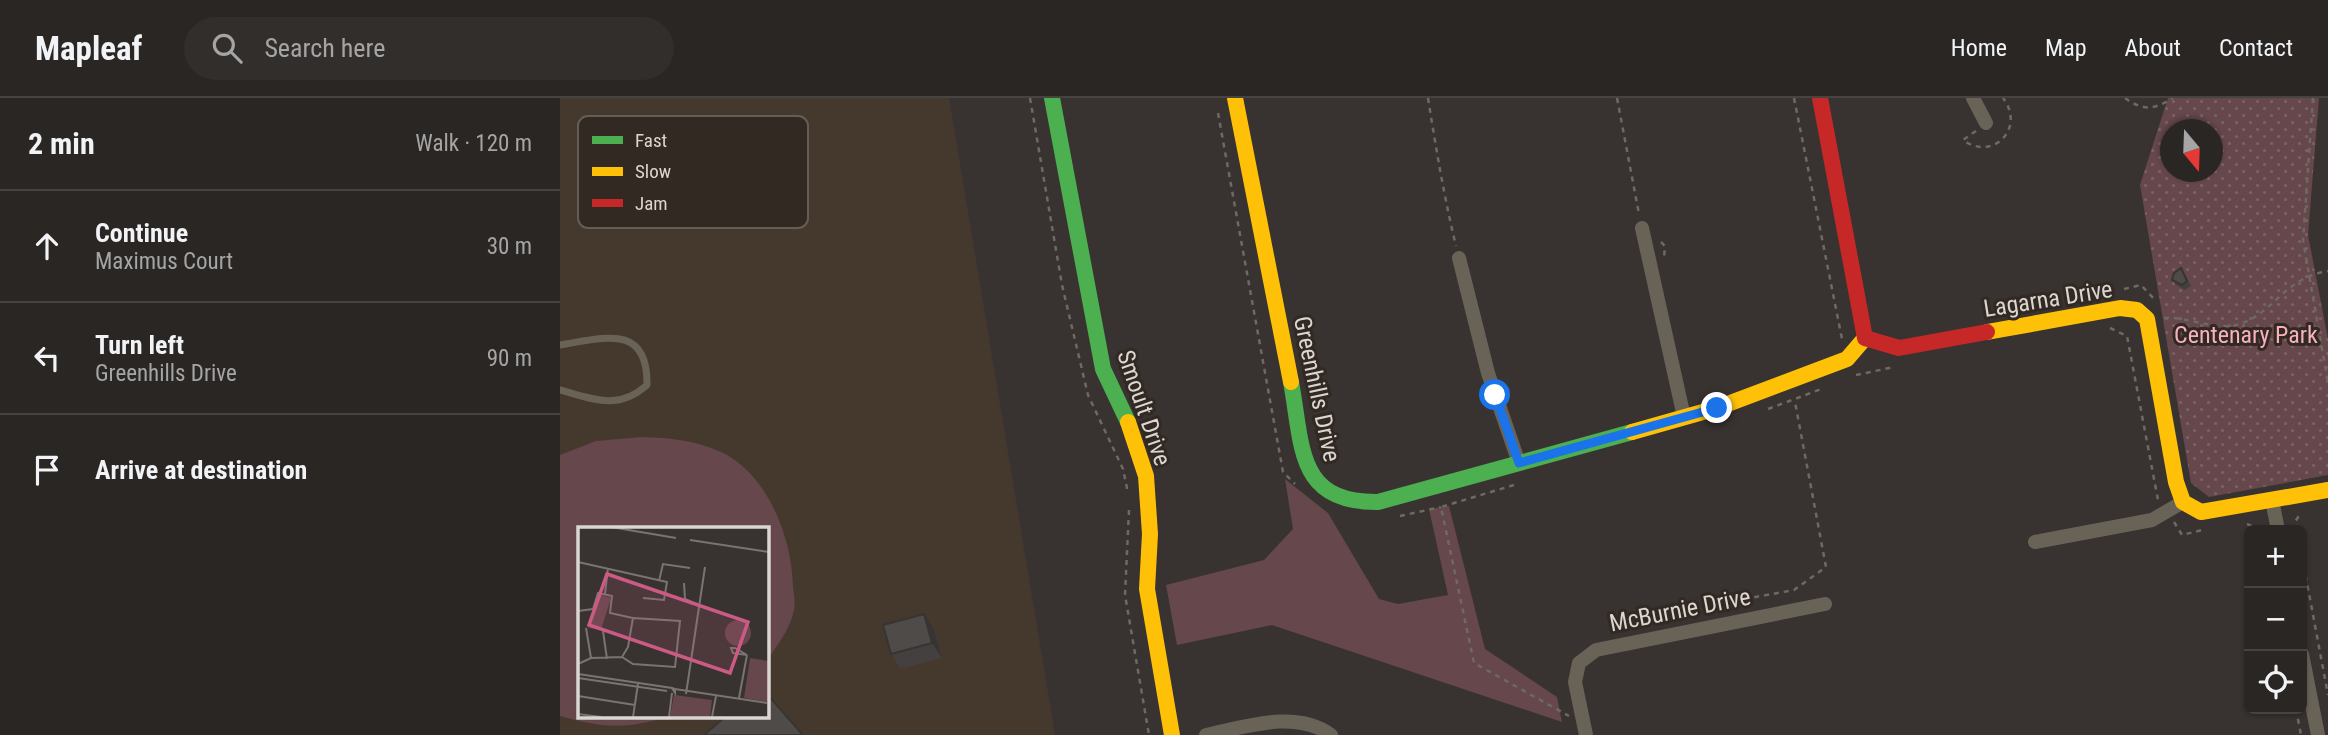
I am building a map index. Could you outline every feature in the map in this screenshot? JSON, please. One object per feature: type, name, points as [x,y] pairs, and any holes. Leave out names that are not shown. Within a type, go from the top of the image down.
[{"type":"street","name":"Smoult Drive","points":[[1052,98],[1103,369],[1127,419],[1146,476],[1150,534],[1147,589],[1172,735]]},
{"type":"street","name":"Greenhills Drive","points":[[1235,98],[1308,470],[1325,494],[1351,503],[1378,502],[1684,417],[1847,359],[1865,338]]},
{"type":"street","points":[[1821,98],[1865,338]]},
{"type":"street","points":[[1973,98],[1986,123]]},
{"type":"street","points":[[1642,228],[1684,417]]},
{"type":"street","points":[[1459,258],[1488,373],[1519,463]]},
{"type":"street","name":"Lagarna Drive","points":[[1865,338],[1899,348],[2120,308],[2137,310],[2147,319],[2176,482],[2183,502]]},
{"type":"street","points":[[2035,542],[2152,520],[2183,502],[2201,512],[2328,490]]},
{"type":"street","points":[[2272,500],[2277,525]]},
{"type":"street","name":"McBurnie Drive","points":[[1586,735],[1575,682],[1579,663],[1596,650],[1825,604]]},
{"type":"street","points":[[2307,679],[2318,735]]},
{"type":"street","points":[[1206,735],[1269,722],[1301,723],[1331,735]]},
{"type":"lane","points":[[560,345],[612,336],[629,340],[642,351],[647,365],[647,385],[634,396],[605,401],[560,390]]},
{"type":"path","points":[[1030,98],[1062,285],[1088,395],[1123,469],[1129,502],[1125,595],[1149,735]]},
{"type":"path","points":[[1794,98],[1839,329],[1842,341],[1853,353]]},
{"type":"path","points":[[2124,98],[2139,108],[2157,108],[2173,98]]},
{"type":"path","points":[[2313,98],[2303,240],[2328,383]]},
{"type":"path","points":[[2157,319],[2239,324],[2259,312],[2301,278],[2328,271]]},
{"type":"path","points":[[2108,327],[2127,335],[2157,499],[2182,534],[2205,530]]},
{"type":"path","points":[[1854,375],[1896,366]]},
{"type":"path","points":[[1758,412],[1795,401],[1830,386]]},
{"type":"path","points":[[1615,630],[1706,606],[1794,590],[1826,567],[1795,401]]},
{"type":"path","points":[[1518,483],[1441,507],[1474,663],[1570,717],[1582,715]]},
{"type":"path","points":[[2296,525],[2301,513]]},
{"type":"path","points":[[2237,524],[2250,525]]},
{"type":"path","points":[[2307,583],[2328,695]]},
{"type":"path","points":[[2297,714],[2301,735]]},
{"type":"shaded area","points":[[560,98],[949,98],[1055,735],[560,735]]},
{"type":"green space","name":"Centenary Park","points":[[2168,98],[2319,98],[2308,235],[2328,339],[2328,475],[2209,497],[2191,483],[2140,185],[2160,123],[2160,182],[2223,182],[2223,119],[2161,119]]},
{"type":"green space","points":[[642,437],[682,440],[711,448],[738,462],[752,475],[774,509],[792,568],[794,611],[786,632],[768,659],[768,527],[578,527],[578,718],[663,718],[628,725],[604,725],[560,716],[560,455],[596,441]]},
{"type":"green space","points":[[1285,479],[1328,513],[1379,599],[1398,604],[1448,595],[1429,509],[1449,506],[1485,649],[1557,697],[1562,722],[1272,625],[1177,645],[1166,585],[1264,560],[1293,529]]},
{"type":"building","points":[[2181,268],[2187,281],[2182,285],[2172,280],[2174,273]]},
{"type":"building","points":[[924,614],[932,643],[891,654],[883,625]]},
{"type":"building","points":[[768,695],[803,735],[704,735],[724,718],[768,718]]},
{"type":"traffic: fast","points":[[1052,98],[1103,369],[1128,422]]},
{"type":"traffic: fast","points":[[1291,382],[1302,448],[1308,466],[1318,481],[1332,493],[1351,500],[1378,502],[1632,432]]},
{"type":"traffic: slow","points":[[1235,98],[1291,382]]},
{"type":"traffic: slow","points":[[1987,332],[2120,308],[2137,310],[2147,319],[2176,482],[2183,502],[2201,512],[2328,490]]},
{"type":"traffic: slow","points":[[1632,432],[1717,408],[1847,359],[1865,338]]},
{"type":"traffic: slow","points":[[1128,422],[1146,476],[1150,534],[1147,589],[1172,735]]},
{"type":"traffic: jam","points":[[1820,98],[1865,338],[1899,348],[1987,332]]},
{"type":"route","points":[[1495,395],[1519,463],[1717,408]]}]
